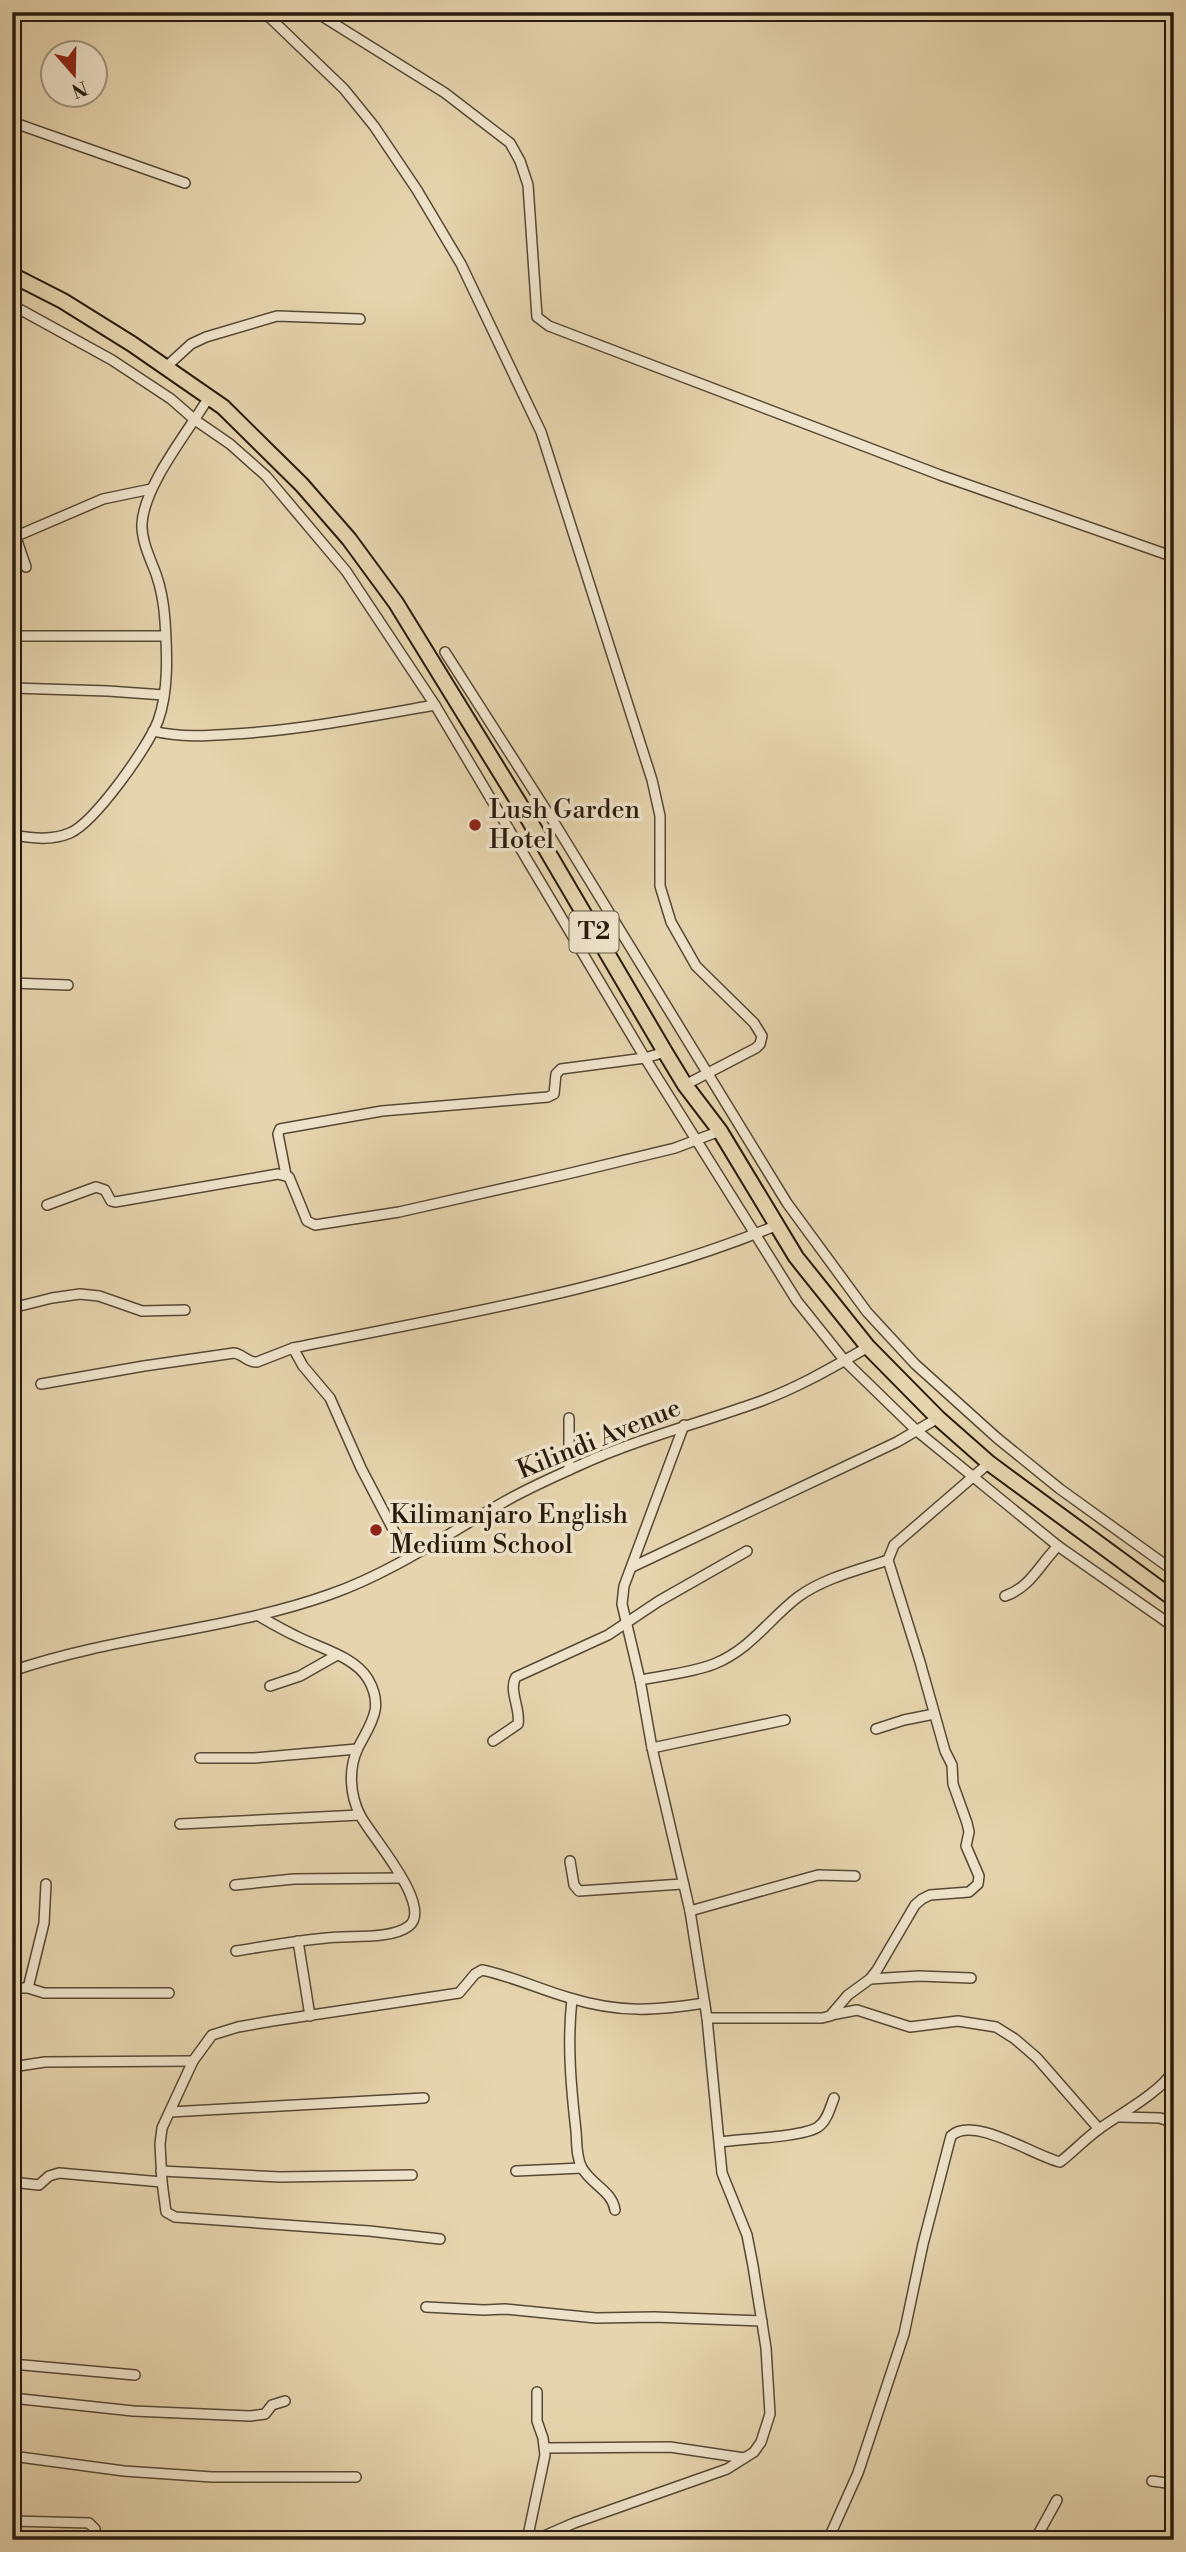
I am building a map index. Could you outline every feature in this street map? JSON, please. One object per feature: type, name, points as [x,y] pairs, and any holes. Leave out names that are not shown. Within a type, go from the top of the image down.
[{"type":"highway","name":"T2","points":[[12,275],[63,300],[223,407],[302,485],[349,539],[396,603],[538,833],[685,1086],[720,1132],[796,1257],[868,1347],[938,1418],[989,1463],[1174,1599]]},
{"type":"street","points":[[264,12],[344,89],[374,126],[417,190],[461,264],[541,432],[653,780],[660,816],[660,886],[666,911],[683,947],[696,966],[757,1026],[762,1036],[756,1048],[685,1086]]},
{"type":"street","points":[[320,12],[325,18],[445,93],[510,143],[520,161],[528,185],[537,317],[549,326],[940,475],[1174,557]]},
{"type":"street","points":[[12,122],[185,183]]},
{"type":"street","points":[[12,305],[112,360],[171,399],[195,420],[230,444],[266,476],[346,571],[435,705],[645,1058],[797,1301],[845,1361],[917,1431],[1058,1546],[1174,1627]]},
{"type":"street","points":[[166,367],[191,344],[206,337],[276,316],[360,318]]},
{"type":"street","points":[[12,835],[50,838],[76,830],[105,800],[135,760],[158,721],[164,695],[165,617],[142,525],[151,489],[209,397]]},
{"type":"street","points":[[14,537],[108,498],[151,489]]},
{"type":"street","points":[[12,526],[26,567]]},
{"type":"street","points":[[12,636],[165,636]]},
{"type":"street","points":[[445,652],[555,824],[793,1213],[836,1273],[894,1343],[997,1438],[1060,1489],[1174,1572]]},
{"type":"street","points":[[12,688],[164,695]]},
{"type":"street","points":[[153,730],[175,736],[202,737],[293,729],[435,705]]},
{"type":"street","points":[[12,983],[68,985]]},
{"type":"street","points":[[665,1052],[645,1058],[561,1069],[556,1074],[554,1094],[548,1097],[382,1111],[280,1129],[278,1134],[286,1175],[292,1183],[307,1221],[315,1225],[399,1212],[618,1163],[720,1132]]},
{"type":"street","points":[[47,1205],[96,1186],[105,1190],[111,1201],[115,1202],[208,1185],[286,1175]]},
{"type":"street","points":[[41,1384],[234,1353],[257,1362],[293,1348],[590,1286],[712,1251],[775,1226]]},
{"type":"street","points":[[12,1308],[80,1294],[99,1296],[142,1311],[185,1310]]},
{"type":"street","name":"Kilindi Avenue","points":[[12,1671],[107,1645],[259,1616],[330,1595],[368,1580],[504,1502],[569,1470],[613,1451],[752,1405],[815,1378],[868,1347]]},
{"type":"street","points":[[293,1348],[303,1366],[330,1398],[361,1468],[408,1558]]},
{"type":"street","points":[[569,1418],[569,1470]]},
{"type":"street","points":[[632,1567],[917,1431],[938,1418]]},
{"type":"street","points":[[536,2540],[574,2523],[727,2469],[754,2452],[761,2442],[770,2414],[766,2348],[747,2235],[722,2173],[708,2018],[690,1911],[622,1604],[624,1586],[684,1426]]},
{"type":"street","points":[[830,2015],[848,1995],[870,1979],[922,1899],[930,1895],[969,1892],[978,1884],[979,1876],[966,1846],[969,1832],[953,1784],[952,1765],[944,1751],[888,1560],[894,1545],[989,1463]]},
{"type":"street","points":[[1005,1596],[1030,1582],[1058,1546]]},
{"type":"street","points":[[493,1741],[518,1724],[519,1714],[513,1683],[516,1677],[608,1634],[747,1551]]},
{"type":"street","points":[[640,1680],[695,1670],[716,1663],[753,1640],[781,1611],[807,1591],[888,1560]]},
{"type":"street","points":[[236,1951],[298,1941],[382,1934],[409,1926],[415,1920],[415,1909],[401,1878],[360,1815],[351,1784],[352,1765],[375,1716],[373,1690],[367,1678],[358,1668],[337,1655],[259,1616]]},
{"type":"street","points":[[270,1686],[300,1676],[337,1655]]},
{"type":"street","points":[[876,1729],[934,1714]]},
{"type":"street","points":[[652,1748],[785,1720]]},
{"type":"street","points":[[200,1758],[254,1758],[358,1749]]},
{"type":"street","points":[[180,1824],[360,1815]]},
{"type":"street","points":[[570,1861],[574,1885],[579,1891],[682,1884]]},
{"type":"street","points":[[690,1911],[818,1875],[855,1876]]},
{"type":"street","points":[[235,1885],[294,1879],[401,1878]]},
{"type":"street","points":[[28,1988],[44,1923],[46,1884]]},
{"type":"street","points":[[298,1941],[310,2016]]},
{"type":"street","points":[[440,2239],[369,2231],[174,2217],[166,2213],[161,2171],[162,2128],[193,2061],[212,2035],[238,2026],[459,1993],[475,1974],[482,1970],[572,1999],[641,2011],[704,2003]]},
{"type":"street","points":[[870,1979],[919,1976],[971,1978]]},
{"type":"street","points":[[12,1988],[28,1988],[44,1993],[169,1993]]},
{"type":"street","points":[[572,1999],[570,2074],[578,2154],[582,2168],[611,2196],[615,2210]]},
{"type":"street","points":[[708,2018],[807,2019],[857,2010],[910,2027],[958,2021],[996,2027],[1037,2058],[1099,2129]]},
{"type":"street","points":[[12,2067],[45,2062],[193,2061]]},
{"type":"street","points":[[828,2540],[858,2473],[904,2334],[923,2244],[951,2136],[960,2130],[975,2130],[1025,2146],[1059,2162],[1099,2129],[1120,2117],[1164,2083],[1174,2070]]},
{"type":"street","points":[[170,2112],[424,2098]]},
{"type":"street","points":[[720,2142],[805,2132],[819,2127],[834,2098]]},
{"type":"street","points":[[1120,2117],[1160,2118],[1174,2123]]},
{"type":"street","points":[[516,2171],[582,2168]]},
{"type":"street","points":[[161,2171],[280,2177],[412,2175]]},
{"type":"street","points":[[12,2182],[38,2185],[49,2176],[59,2173],[162,2182]]},
{"type":"street","points":[[426,2307],[505,2309],[596,2318],[762,2321]]},
{"type":"street","points":[[12,2364],[135,2375]]},
{"type":"street","points":[[527,2540],[546,2448],[537,2421],[537,2392]]},
{"type":"street","points":[[12,2398],[133,2411],[250,2416],[265,2414],[272,2404],[285,2401]]},
{"type":"street","points":[[546,2448],[670,2447],[744,2458]]},
{"type":"street","points":[[12,2456],[124,2471],[188,2476],[356,2477]]},
{"type":"street","points":[[1152,2481],[1174,2484]]},
{"type":"street","points":[[1035,2540],[1057,2500]]},
{"type":"street","points":[[12,2521],[89,2524],[94,2529],[95,2540]]},
{"type":"place","name":"Lush Garden Hotel","points":[[475,825]]},
{"type":"place","name":"Kilimanjaro English Medium School","points":[[376,1530]]}]
